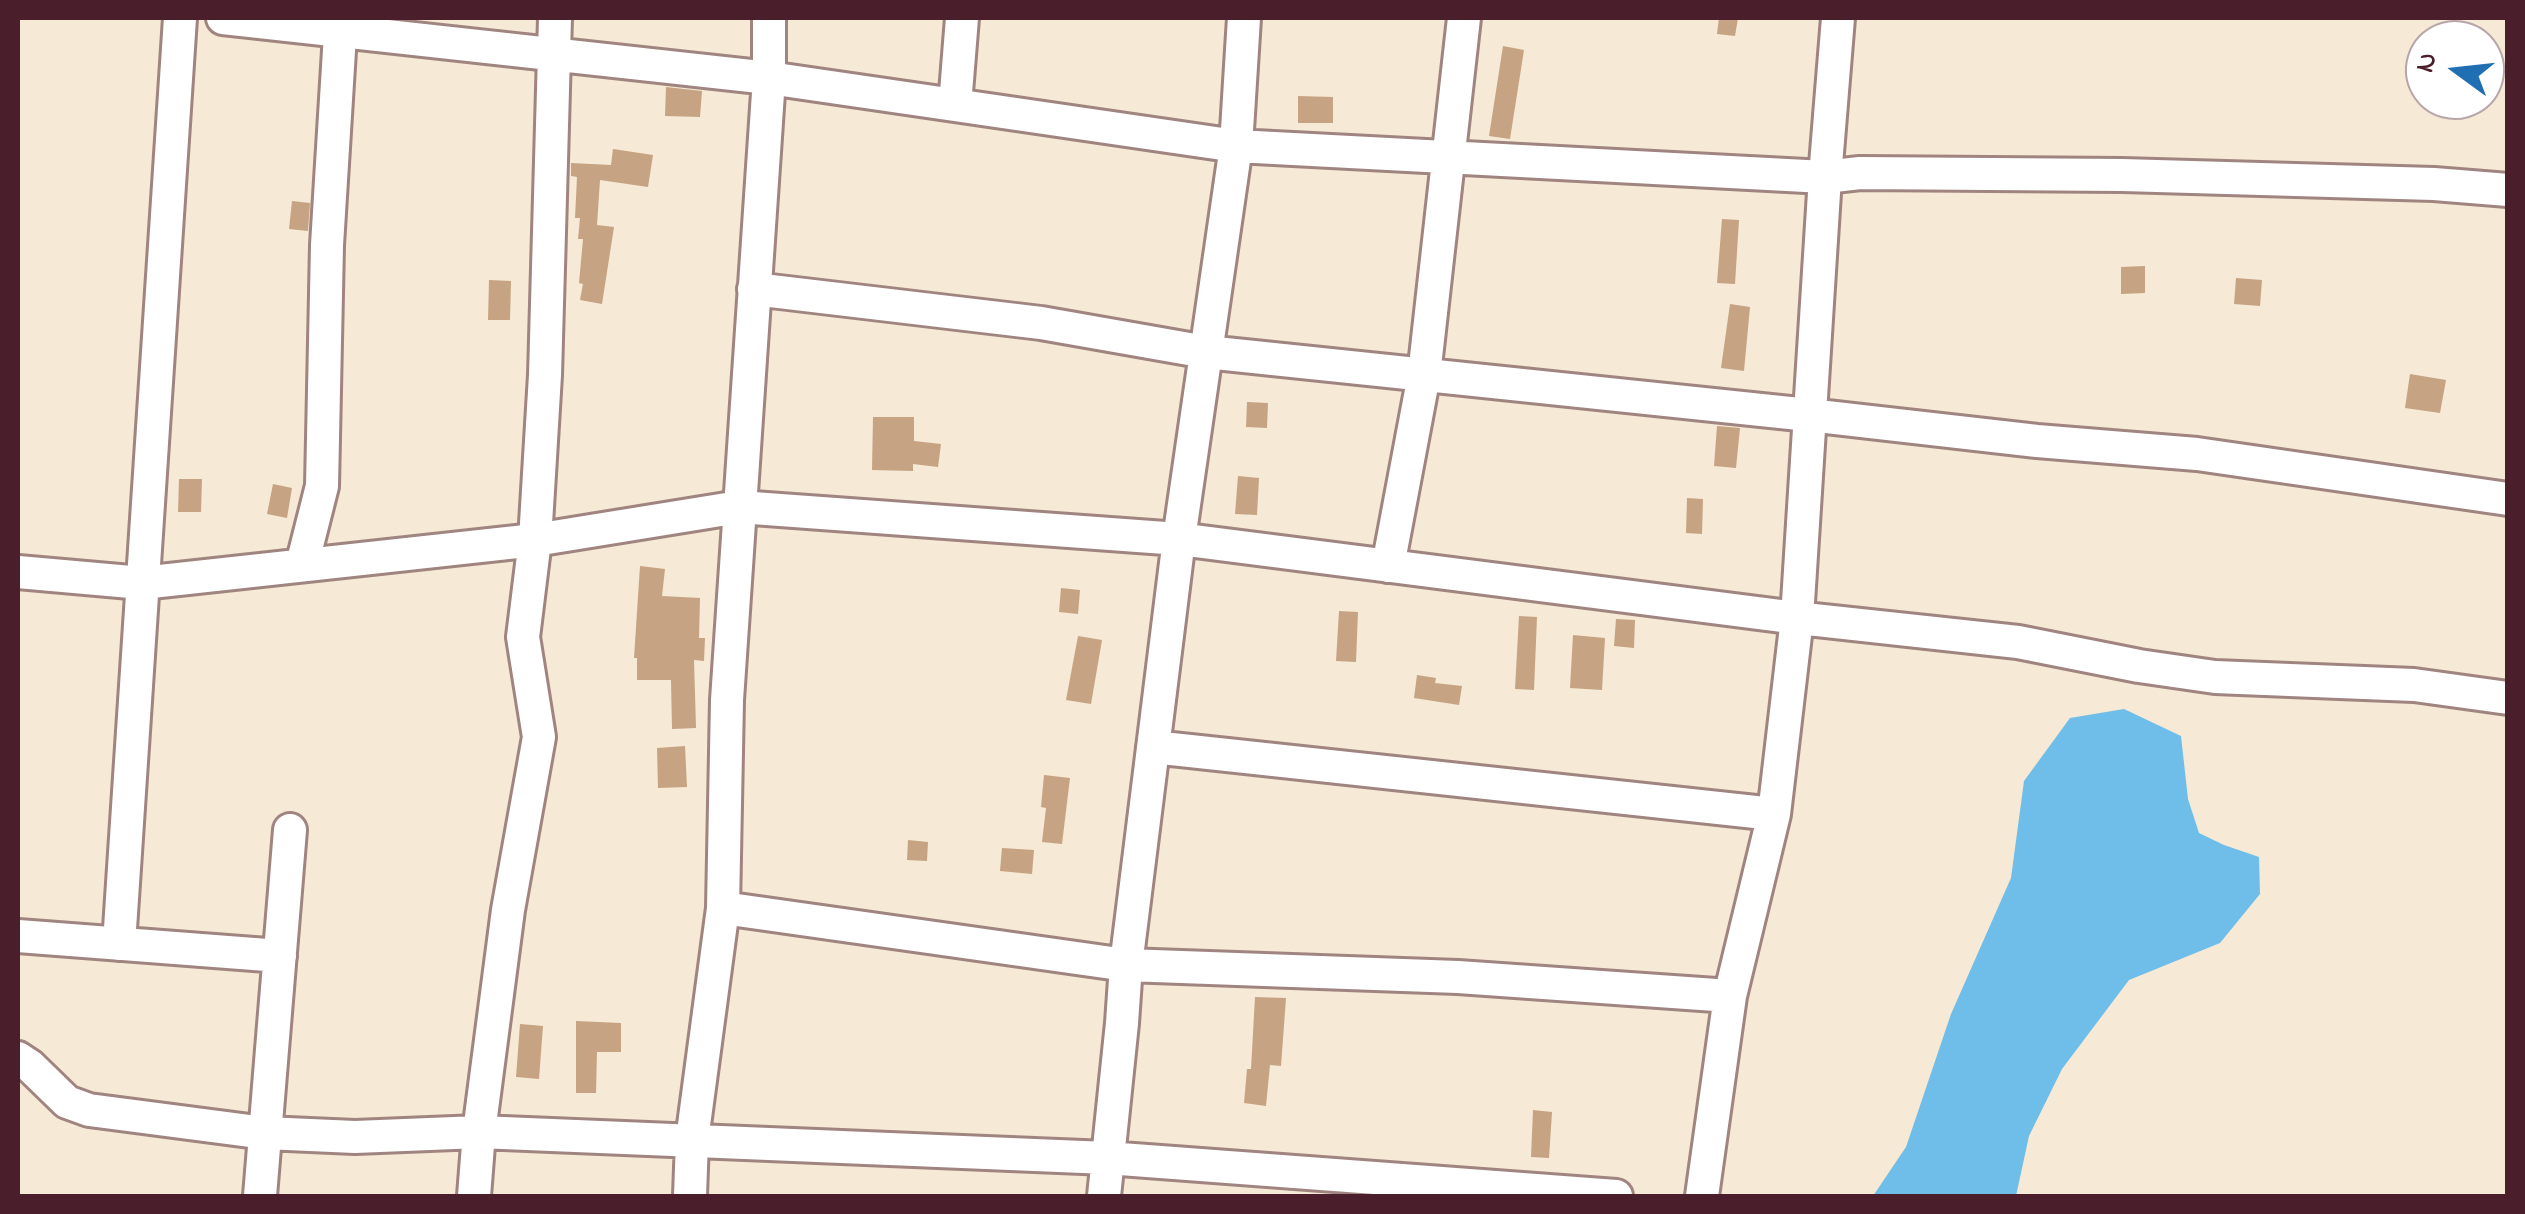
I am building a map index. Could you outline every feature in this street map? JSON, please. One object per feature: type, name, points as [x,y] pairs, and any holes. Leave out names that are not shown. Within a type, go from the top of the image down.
[{"type":"street","points":[[118,944],[180,18]]},
{"type":"street","points":[[223,18],[341,24],[769,78],[1236,146],[1825,177],[1860,173],[2122,175],[2434,184],[2508,190]]},
{"type":"street","points":[[474,1196],[508,910],[539,737],[523,637],[535,540],[545,375],[554,18]]},
{"type":"street","points":[[690,1196],[692,1140],[723,908],[727,700],[770,18]]},
{"type":"street","points":[[955,105],[962,18]]},
{"type":"street","points":[[1104,1196],[1126,964],[1153,747],[1236,146],[1244,18]]},
{"type":"street","points":[[1388,566],[1424,374],[1464,18]]},
{"type":"street","points":[[1702,1196],[1730,996],[1774,814],[1796,618],[1838,18]]},
{"type":"street","points":[[302,565],[322,486],[326,245],[341,24]]},
{"type":"street","points":[[754,289],[1041,323],[1206,352],[2037,441],[2197,454],[2508,499]]},
{"type":"street","points":[[18,572],[142,582],[535,540],[739,507],[1180,539],[1796,618],[2018,642],[2214,677],[2414,685],[2508,698]]},
{"type":"street","points":[[1153,747],[1774,814]]},
{"type":"street","points":[[260,1196],[290,830]]},
{"type":"street","points":[[723,908],[1126,964],[1458,977],[1730,996]]},
{"type":"street","points":[[18,936],[280,956]]},
{"type":"street","points":[[18,1058],[68,1102],[89,1110],[265,1132],[356,1137],[479,1132],[1107,1158],[1616,1196]]},
{"type":"water","points":[[2124,709],[2181,736],[2188,799],[2199,833],[2259,857],[2260,894],[2220,943],[2129,980],[2062,1069],[2029,1136],[2016,1196],[1873,1196],[1906,1147],[1951,1014],[2011,878],[2024,781],[2070,718]]},
{"type":"building","points":[[1719,18],[1738,18],[1735,36],[1717,34]]},
{"type":"building","points":[[1503,46],[1524,50],[1510,139],[1489,136]]},
{"type":"building","points":[[666,87],[702,91],[700,117],[665,116]]},
{"type":"building","points":[[1298,96],[1333,97],[1333,123],[1298,123]]},
{"type":"building","points":[[613,149],[653,155],[648,187],[600,180],[597,225],[614,227],[602,304],[580,300],[583,239],[578,239],[577,177],[571,176],[571,163],[611,165]]},
{"type":"building","points":[[292,201],[310,203],[308,231],[289,229]]},
{"type":"building","points":[[1722,219],[1739,220],[1735,284],[1717,283]]},
{"type":"building","points":[[2145,266],[2145,293],[2121,294],[2121,267]]},
{"type":"building","points":[[2236,278],[2262,280],[2260,306],[2234,304]]},
{"type":"building","points":[[489,280],[511,281],[510,320],[488,320]]},
{"type":"building","points":[[1730,304],[1750,307],[1744,371],[1721,368]]},
{"type":"building","points":[[2410,374],[2446,380],[2440,413],[2405,408]]},
{"type":"building","points":[[1247,402],[1268,403],[1267,428],[1246,427]]},
{"type":"building","points":[[873,417],[914,417],[914,441],[941,444],[938,467],[913,464],[913,471],[872,470]]},
{"type":"building","points":[[1717,426],[1740,428],[1736,468],[1714,466]]},
{"type":"building","points":[[1238,476],[1259,478],[1257,515],[1235,514]]},
{"type":"building","points":[[179,479],[202,479],[201,512],[178,512]]},
{"type":"building","points":[[273,484],[292,488],[287,518],[267,514]]},
{"type":"building","points":[[1687,498],[1703,499],[1702,534],[1686,533]]},
{"type":"building","points":[[640,566],[665,569],[662,596],[700,598],[699,638],[705,638],[704,661],[694,660],[696,728],[672,729],[671,680],[637,680],[634,658]]},
{"type":"building","points":[[1061,588],[1080,590],[1078,614],[1059,612]]},
{"type":"building","points":[[1339,611],[1358,612],[1356,662],[1336,661]]},
{"type":"building","points":[[1519,616],[1537,617],[1534,690],[1515,689]]},
{"type":"building","points":[[1616,619],[1635,620],[1634,648],[1614,646]]},
{"type":"building","points":[[1573,635],[1605,638],[1602,690],[1570,688]]},
{"type":"building","points":[[1078,636],[1102,640],[1091,704],[1066,700]]},
{"type":"building","points":[[1417,675],[1436,678],[1435,683],[1462,686],[1459,705],[1414,698]]},
{"type":"building","points":[[685,746],[687,787],[658,788],[657,748]]},
{"type":"building","points":[[1044,775],[1070,778],[1062,844],[1042,842]]},
{"type":"building","points":[[908,840],[928,842],[927,861],[907,860]]},
{"type":"building","points":[[1002,848],[1034,850],[1032,874],[1000,871]]},
{"type":"building","points":[[1255,997],[1286,998],[1281,1066],[1270,1065],[1266,1106],[1244,1103],[1247,1069],[1251,1069]]},
{"type":"building","points":[[576,1021],[621,1023],[621,1052],[597,1052],[596,1093],[576,1093]]},
{"type":"building","points":[[520,1024],[543,1026],[539,1079],[516,1077]]},
{"type":"building","points":[[1533,1110],[1552,1112],[1549,1158],[1531,1157]]}]
